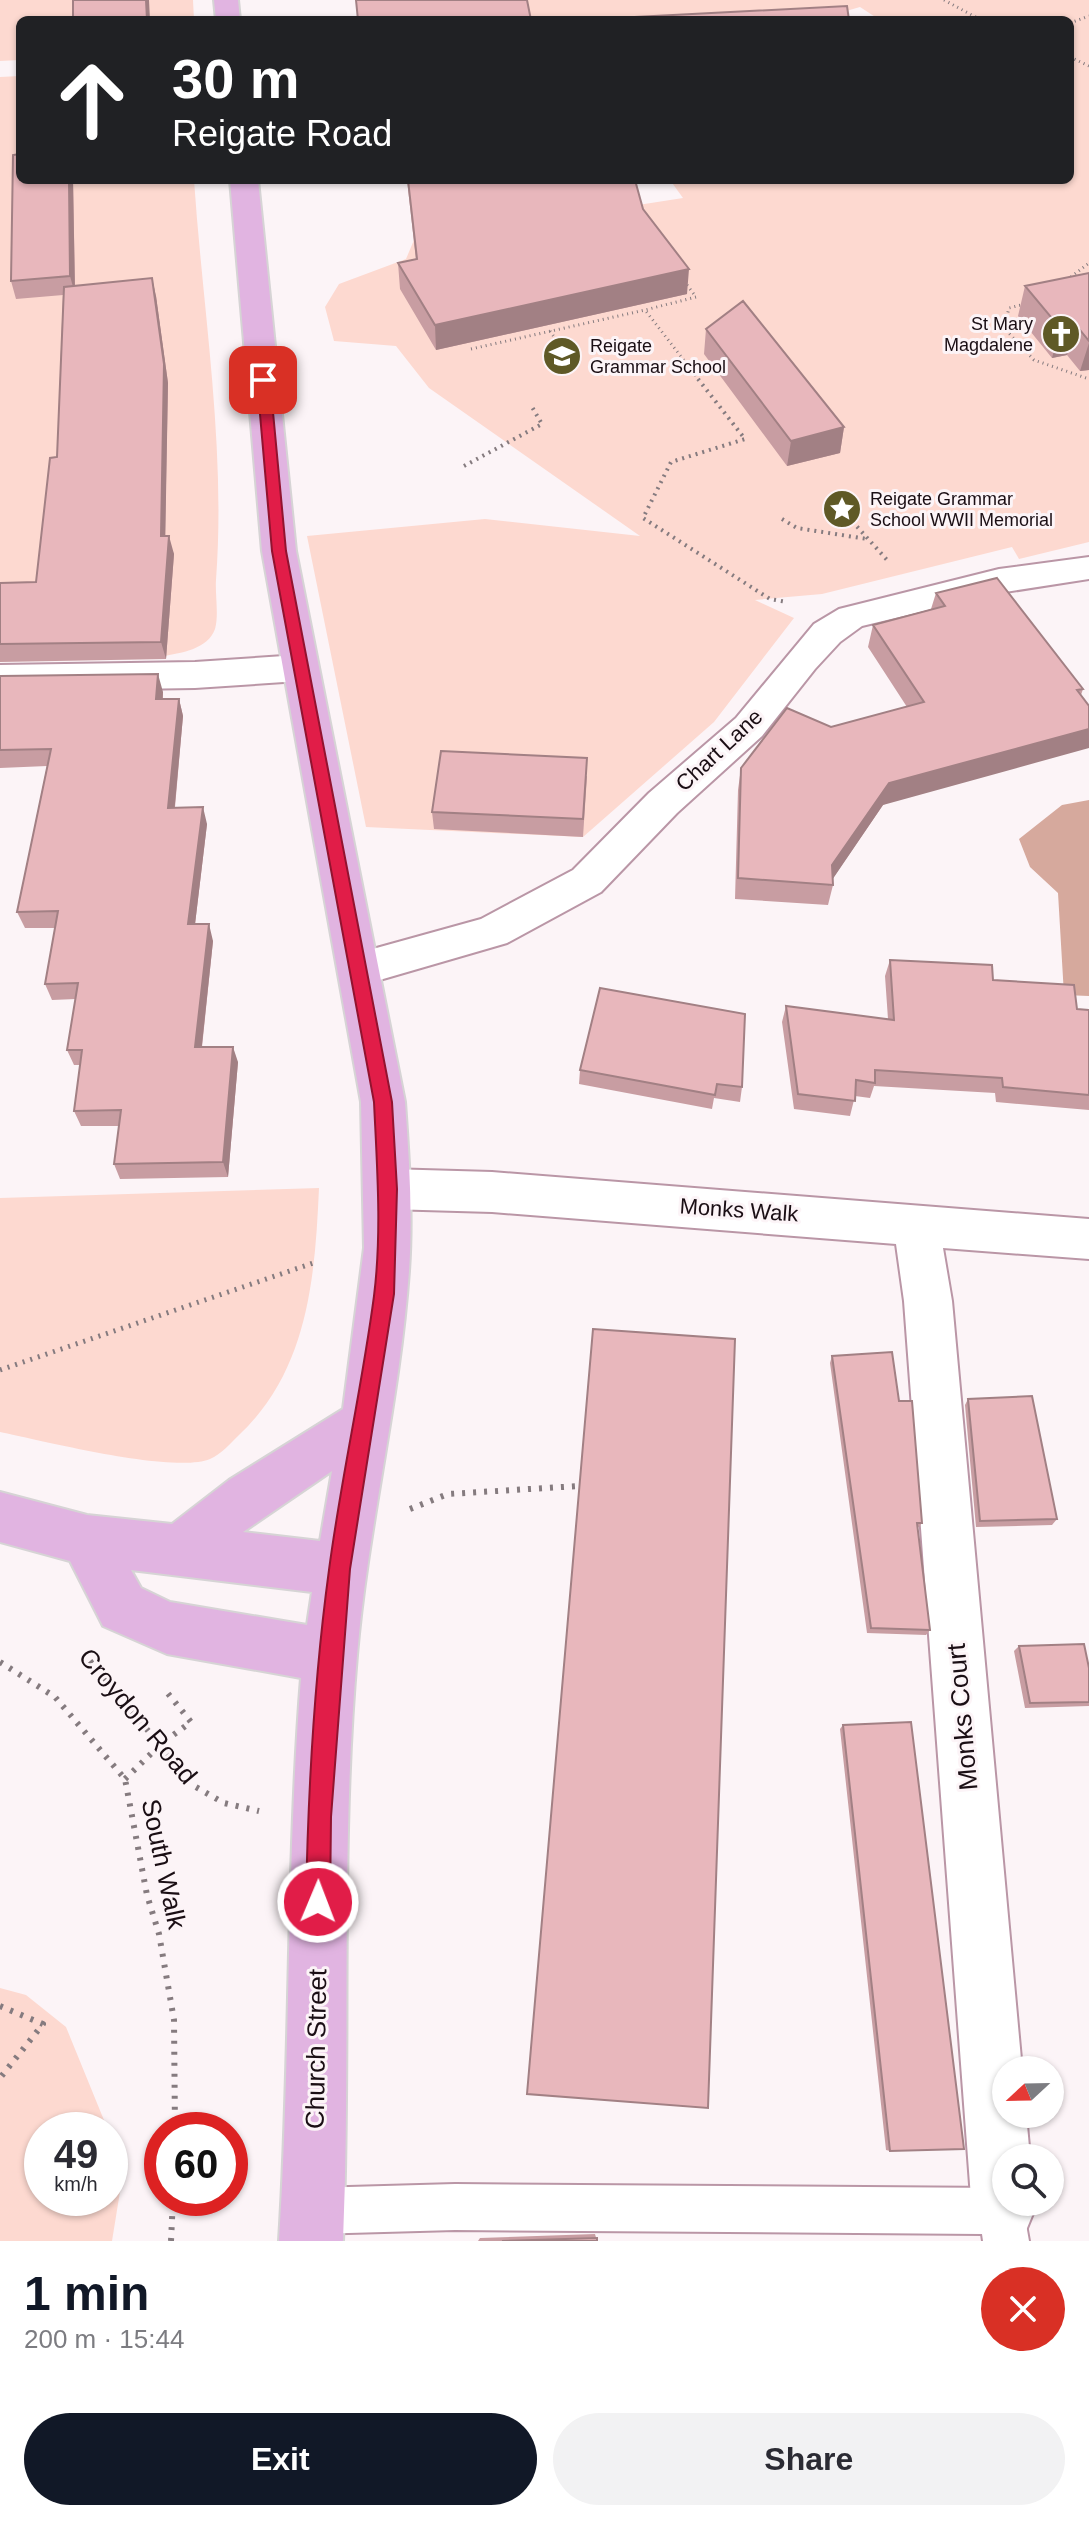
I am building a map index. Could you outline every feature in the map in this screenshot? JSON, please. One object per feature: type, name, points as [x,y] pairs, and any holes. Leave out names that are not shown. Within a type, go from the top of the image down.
[{"type":"main road","name":"Church Street","points":[[244,184],[279,551],[383,1102],[388,1189],[384,1294],[340,1569],[330,1656],[319,1817],[312,2226]]},
{"type":"main road","points":[[180,1550],[247,1497],[364,1423]]},
{"type":"main road","points":[[0,1517],[87,1540],[340,1569]]},
{"type":"main road","points":[[87,1540],[122,1607],[167,1628],[330,1656]]},
{"type":"street","name":"Chart Lane","points":[[359,969],[493,932],[587,881],[663,803],[749,727],[818,642],[851,617],[999,581],[1089,568]]},
{"type":"street","points":[[0,678],[195,675],[299,668]]},
{"type":"street","name":"Monks Walk","points":[[388,1189],[492,1192],[1089,1239]]},
{"type":"street","name":"Monks Court","points":[[916,1224],[928,1301],[1005,2226]]},
{"type":"lane","points":[[312,2226],[471,2207],[1005,2226]]},
{"type":"path","points":[[944,0],[973,16]]},
{"type":"path","points":[[955,0],[957,8]]},
{"type":"path","points":[[1065,282],[1089,263]]},
{"type":"path","points":[[471,349],[696,297],[679,273]]},
{"type":"path","points":[[1030,303],[1009,308],[1004,328],[1034,360],[1089,379]]},
{"type":"path","points":[[645,310],[745,439],[671,462],[643,518],[770,599],[851,617]]},
{"type":"path","points":[[550,331],[574,366]]},
{"type":"path","points":[[464,466],[542,424],[532,407]]},
{"type":"path","points":[[843,511],[893,566]]},
{"type":"path","points":[[782,519],[797,528],[868,539]]},
{"type":"path","points":[[0,1370],[316,1262]]},
{"type":"path","points":[[396,1515],[448,1494],[579,1486]]},
{"type":"path","name":"Croydon Road","points":[[82,1650],[102,1679],[194,1786],[213,1800],[239,1809],[319,1817]]},
{"type":"path","name":"South Walk","points":[[0,1662],[55,1697],[125,1779],[147,1895],[159,1934],[174,2020],[175,2112]]},
{"type":"path","points":[[0,2006],[43,2024],[0,2078]]},
{"type":"path","points":[[171,2241],[172,2216]]},
{"type":"shaded area","points":[[0,0],[193,0],[194,16],[16,16],[16,60],[0,61]]},
{"type":"shaded area","points":[[522,0],[1089,0],[1089,542],[1019,559],[1012,547],[822,594],[755,600],[794,618],[714,722],[583,837],[366,827],[307,536],[485,519],[640,536],[429,388],[396,346],[334,341],[325,307],[339,284],[406,259],[414,240],[683,198],[673,184],[1074,184],[1074,16],[874,16],[860,7],[829,16],[525,16]]},
{"type":"shaded area","points":[[16,76],[16,184],[194,184],[216,430],[217,617],[211,636],[200,646],[186,651],[164,656],[0,657],[0,77]]},
{"type":"shaded area","points":[[1089,800],[1089,996],[1064,995],[1058,893],[1030,867],[1019,839],[1062,805]]},
{"type":"shaded area","points":[[319,1188],[310,1289],[293,1353],[280,1382],[261,1410],[222,1452],[210,1459],[192,1463],[168,1462],[108,1454],[0,1432],[0,1198]]},
{"type":"shaded area","points":[[0,1988],[26,1995],[66,2027],[101,2112],[24,2112],[24,2216],[116,2216],[112,2241],[0,2241]]},
{"type":"building","points":[[73,0],[146,0],[147,16],[73,16]]},
{"type":"building","points":[[356,0],[527,0],[530,16],[358,16]]},
{"type":"building","points":[[847,6],[848,16],[654,16]]},
{"type":"building","points":[[13,155],[16,155],[16,184],[69,184],[70,276],[11,281]]},
{"type":"building","points":[[408,184],[636,184],[643,209],[689,269],[435,325],[398,263],[417,259]]},
{"type":"building","points":[[1089,273],[1089,341],[1076,325],[1060,328],[1025,286]]},
{"type":"building","points":[[152,278],[164,364],[161,536],[169,536],[161,642],[0,644],[0,583],[36,582],[50,458],[57,457],[64,287]]},
{"type":"building","points":[[743,301],[844,427],[791,441],[706,329]]},
{"type":"building","points":[[997,578],[1083,689],[1077,690],[1089,706],[1089,729],[889,783],[832,865],[833,885],[738,878],[741,768],[787,708],[831,727],[924,702],[873,625],[945,606],[936,593]]},
{"type":"building","points":[[158,674],[156,699],[179,699],[168,808],[203,807],[188,924],[209,924],[195,1047],[233,1047],[223,1162],[114,1164],[121,1110],[74,1111],[82,1050],[67,1050],[78,983],[45,984],[58,911],[17,912],[51,749],[0,750],[0,676]]},
{"type":"building","points":[[441,751],[587,758],[583,819],[432,812]]},
{"type":"building","points":[[890,960],[992,965],[993,980],[1074,985],[1077,1009],[1089,1010],[1089,1095],[1003,1087],[1002,1078],[875,1070],[875,1083],[856,1080],[855,1101],[798,1094],[786,1006],[894,1020]]},
{"type":"building","points":[[600,988],[745,1014],[742,1087],[717,1084],[715,1095],[580,1070]]},
{"type":"building","points":[[593,1329],[735,1339],[708,2108],[527,2094]]},
{"type":"building","points":[[892,1352],[899,1401],[912,1401],[922,1523],[917,1523],[930,1630],[871,1628],[832,1356]]},
{"type":"building","points":[[1032,1396],[1057,1519],[980,1521],[968,1399]]},
{"type":"building","points":[[1084,1644],[1089,1668],[1089,1702],[1030,1703],[1019,1646]]},
{"type":"building","points":[[911,1722],[964,2149],[890,2151],[843,1725]]},
{"type":"building","points":[[597,2238],[597,2241],[502,2241]]},
{"type":"place","name":"St Mary Magdalene","points":[[1061,334]]},
{"type":"place","name":"Reigate Grammar School","points":[[562,356]]},
{"type":"place","name":"Reigate Grammar School WWII Memorial","points":[[842,509]]},
{"type":"route","points":[[263,380],[279,551],[383,1102],[388,1189],[384,1294],[340,1569],[330,1656],[319,1817],[318,1902]]}]
